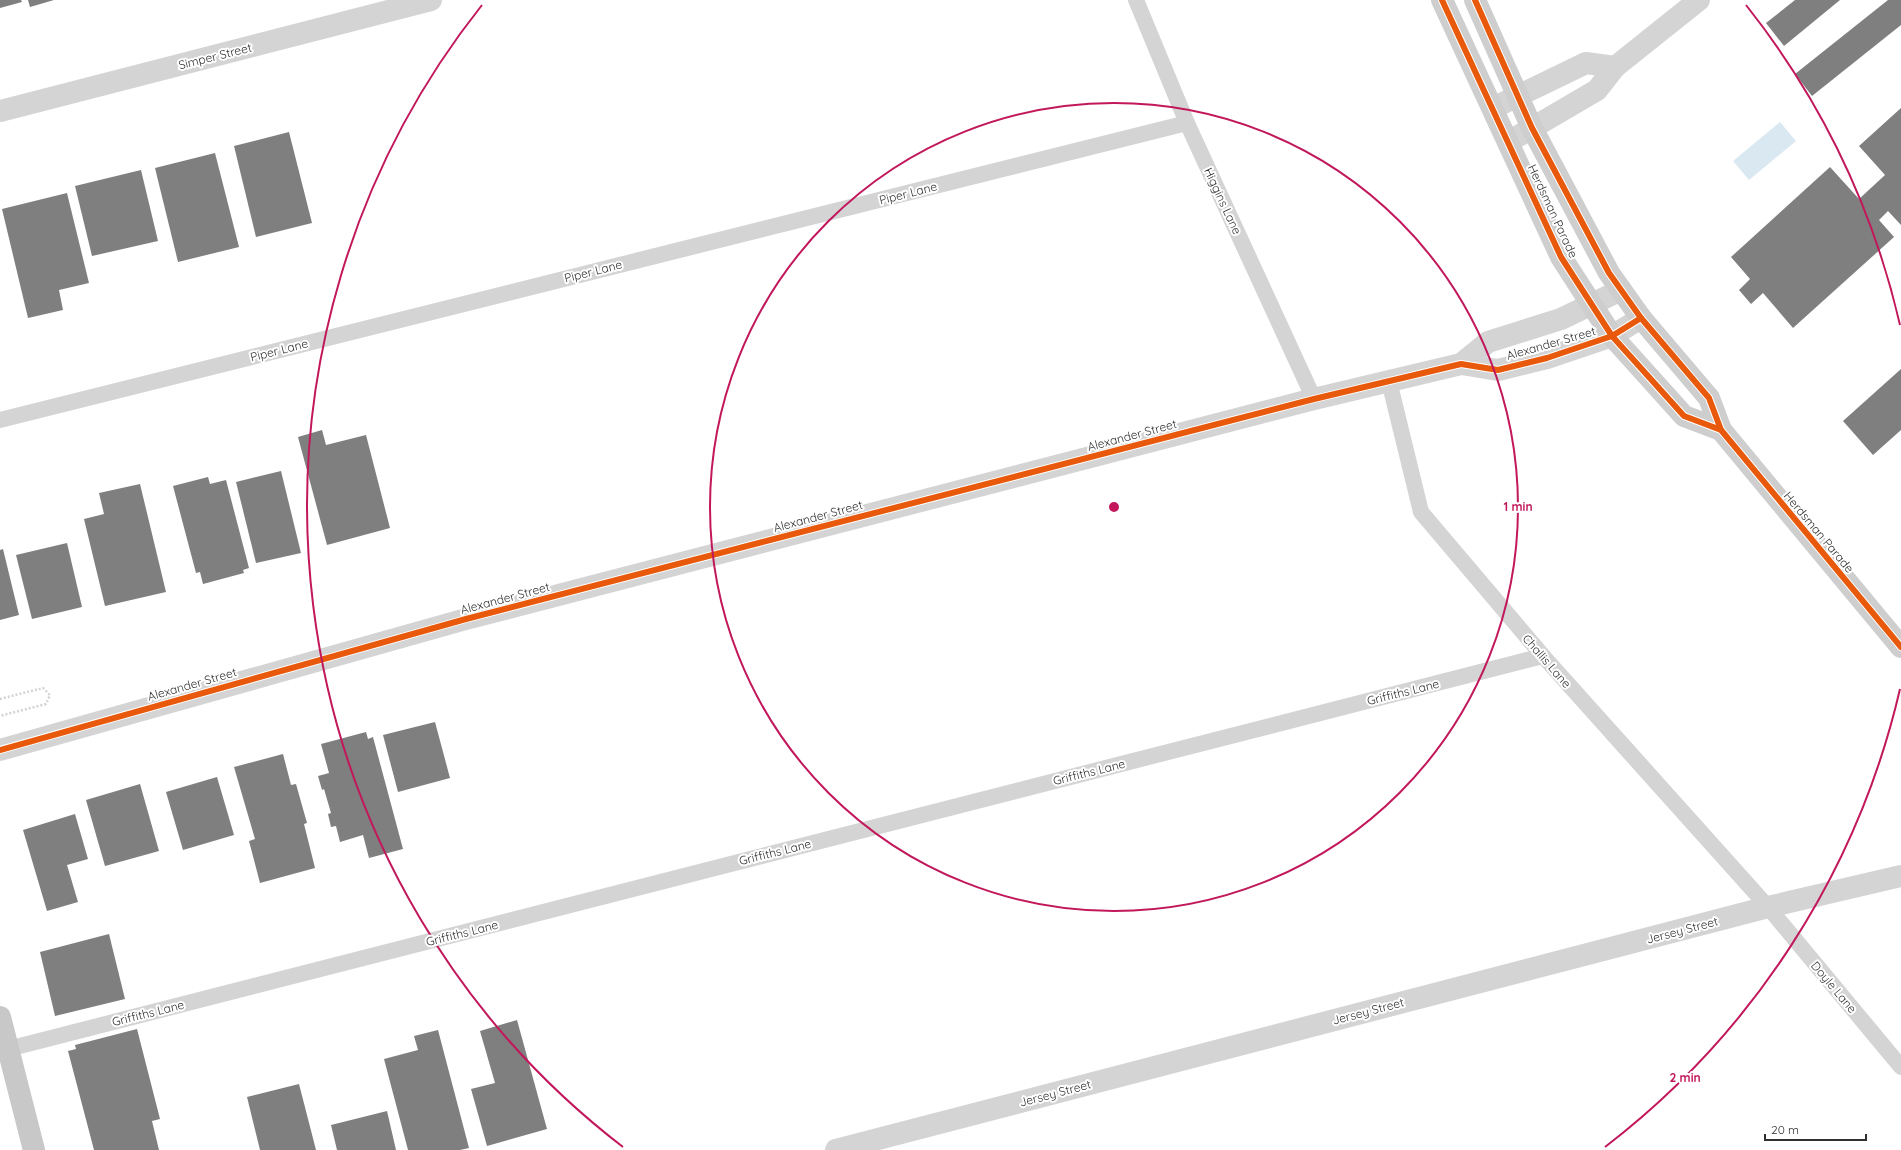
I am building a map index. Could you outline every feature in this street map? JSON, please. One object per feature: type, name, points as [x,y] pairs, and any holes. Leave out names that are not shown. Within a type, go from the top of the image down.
[{"type":"main road","name":"Herdsman Parade","points":[[1442,0],[1561,256],[1612,336],[1684,416],[1721,430]]},
{"type":"main road","name":"Herdsman Parade","points":[[1475,0],[1532,128],[1609,273],[1641,318],[1709,398],[1721,430],[1901,647]]},
{"type":"main road","points":[[0,1017],[34,1150]]},
{"type":"street","name":"Simper Street","points":[[0,111],[431,0]]},
{"type":"street","points":[[1508,142],[1597,90],[1615,67],[1699,0]]},
{"type":"street","points":[[1493,108],[1586,63],[1615,67]]},
{"type":"street","name":"Alexander Street","points":[[1461,364],[1488,342],[1561,319],[1621,290]]},
{"type":"street","name":"Alexander Street","points":[[0,750],[466,620],[1314,399],[1461,364],[1498,370],[1554,356],[1612,336],[1641,318]]},
{"type":"street","name":"Jersey Street","points":[[836,1150],[1768,907],[1901,876]]},
{"type":"lane","name":"Higgins Lane","points":[[1136,0],[1187,123],[1314,399]]},
{"type":"lane","name":"Piper Lane","points":[[0,420],[1187,123]]},
{"type":"lane","name":"Challis Lane","points":[[1389,381],[1421,512],[1543,656],[1768,907]]},
{"type":"lane","name":"Griffiths Lane","points":[[8,1049],[1543,656]]},
{"type":"lane","name":"Doyle Lane","points":[[1768,907],[1901,1066]]},
{"type":"path","points":[[0,699],[43,688],[50,696],[46,704],[0,716]]},
{"type":"shaded area","points":[[1780,122],[1796,141],[1749,180],[1733,161]]},
{"type":"building","points":[[0,0],[21,0],[22,2],[0,8]]},
{"type":"building","points":[[28,0],[54,0],[30,7]]},
{"type":"building","points":[[1795,0],[1840,0],[1784,46],[1766,23]]},
{"type":"building","points":[[1888,0],[1901,0],[1901,25],[1812,96],[1795,74]]},
{"type":"building","points":[[1901,108],[1901,225],[1888,211],[1879,220],[1894,237],[1793,328],[1763,293],[1751,304],[1739,290],[1750,279],[1731,257],[1830,167],[1859,199],[1885,175],[1859,146]]},
{"type":"building","points":[[289,132],[312,223],[256,237],[234,146]]},
{"type":"building","points":[[215,153],[239,247],[178,262],[155,168]]},
{"type":"building","points":[[141,170],[158,241],[92,256],[75,186]]},
{"type":"building","points":[[67,193],[89,283],[59,290],[63,310],[28,318],[2,209]]},
{"type":"building","points":[[1901,369],[1901,430],[1873,455],[1843,421]]},
{"type":"building","points":[[322,430],[326,445],[366,435],[390,528],[327,545],[298,437]]},
{"type":"building","points":[[281,471],[301,553],[256,563],[236,482]]},
{"type":"building","points":[[208,477],[210,484],[226,480],[249,568],[243,570],[244,573],[203,584],[200,572],[196,573],[173,486]]},
{"type":"building","points":[[140,484],[166,592],[105,606],[84,519],[104,514],[99,493]]},
{"type":"building","points":[[67,543],[82,607],[32,619],[16,555]]},
{"type":"building","points":[[3,549],[19,615],[0,620],[0,550]]},
{"type":"building","points":[[435,722],[450,778],[398,792],[383,735]]},
{"type":"building","points":[[366,732],[368,739],[373,737],[403,849],[369,858],[363,835],[340,842],[336,826],[331,827],[328,814],[331,813],[324,789],[322,790],[318,776],[329,773],[321,744]]},
{"type":"building","points":[[283,754],[291,785],[296,784],[307,823],[304,824],[315,868],[260,883],[249,841],[255,839],[234,767]]},
{"type":"building","points":[[217,777],[234,835],[183,850],[166,792]]},
{"type":"building","points":[[140,784],[159,851],[105,866],[86,800]]},
{"type":"building","points":[[75,814],[88,859],[67,865],[78,902],[47,911],[23,830]]},
{"type":"building","points":[[109,934],[125,999],[55,1016],[40,952]]},
{"type":"building","points":[[517,1020],[547,1129],[487,1146],[471,1089],[495,1083],[480,1031]]},
{"type":"building","points":[[137,1029],[160,1119],[152,1121],[159,1150],[94,1150],[68,1051],[76,1049],[75,1045]]},
{"type":"building","points":[[438,1030],[469,1148],[460,1150],[408,1150],[384,1059],[418,1050],[414,1036]]},
{"type":"building","points":[[299,1084],[316,1150],[260,1150],[247,1097]]},
{"type":"building","points":[[387,1111],[396,1150],[337,1150],[331,1125]]},
{"type":"cycle path","points":[[1442,0],[1561,257],[1612,336],[1684,416],[1721,430]]},
{"type":"cycle path","points":[[1475,0],[1532,128],[1609,273],[1641,318],[1709,398],[1721,430],[1901,647]]},
{"type":"cycle path","points":[[0,750],[466,619],[1314,399],[1461,364],[1498,370],[1547,358],[1612,336],[1641,318]]}]
